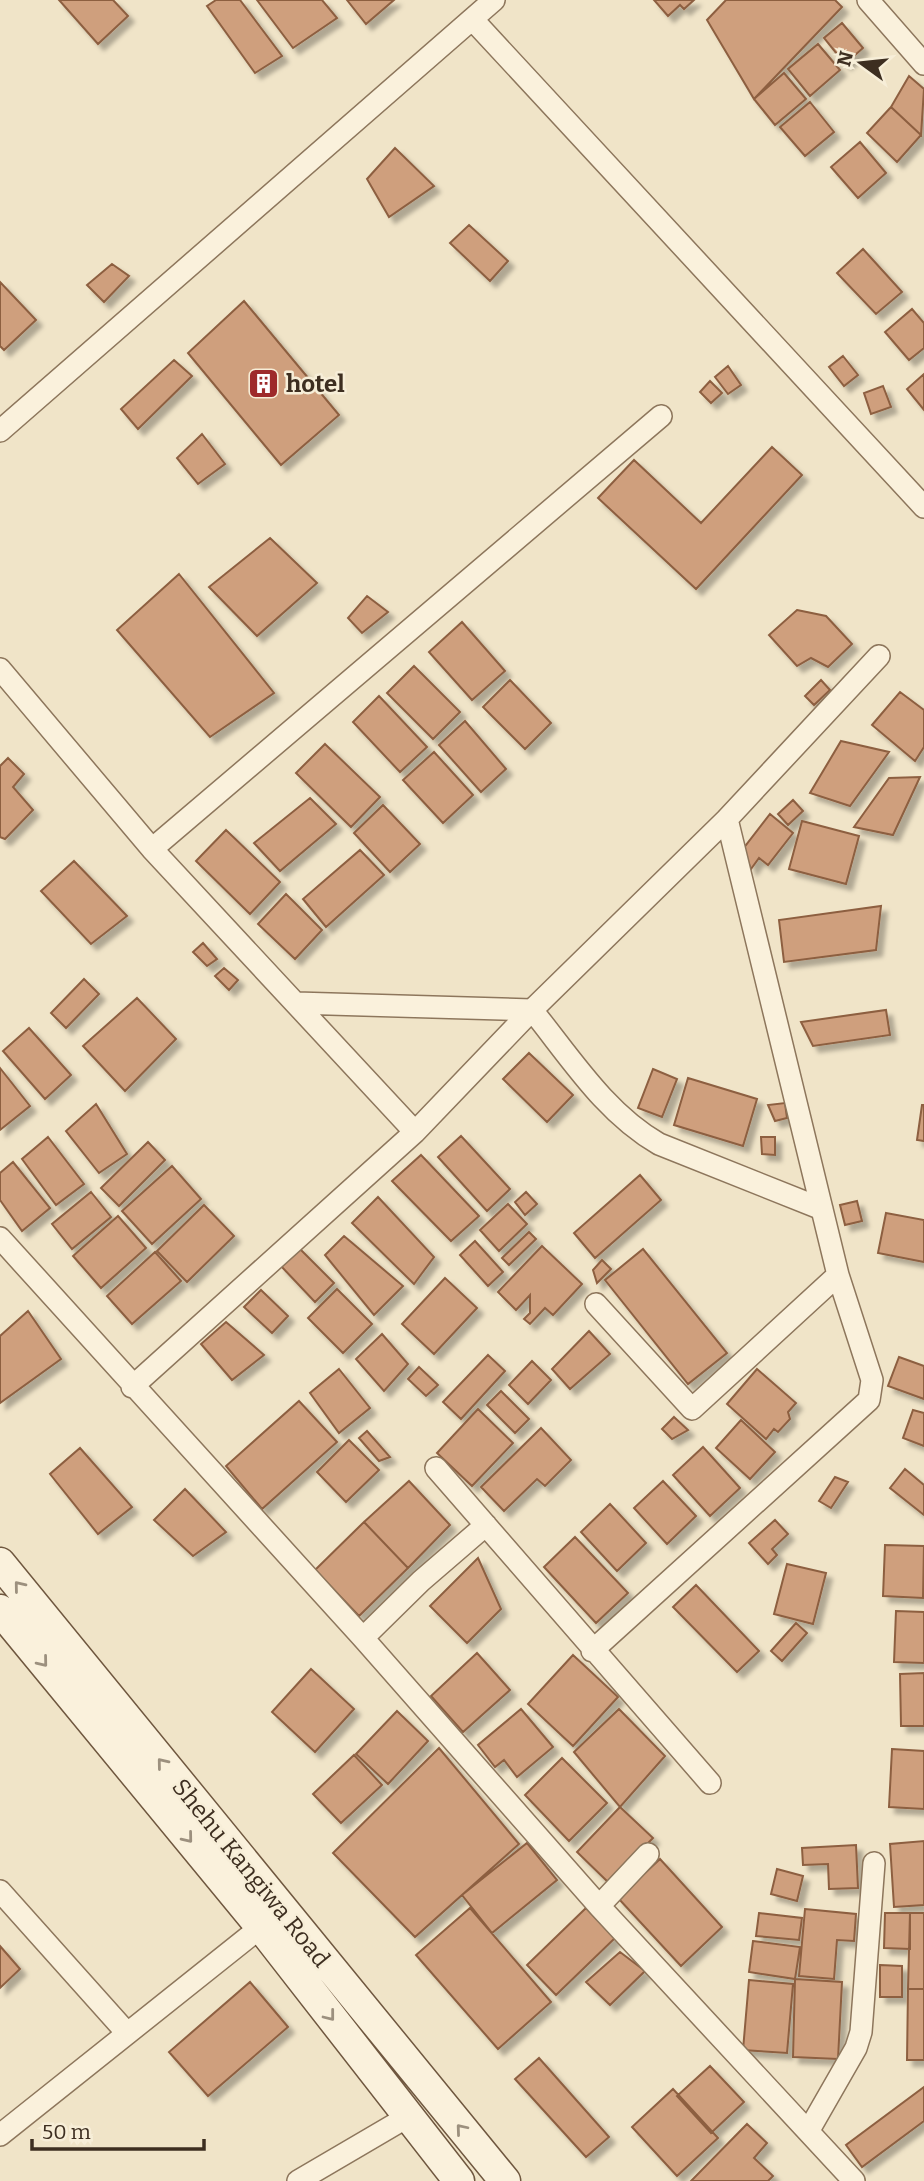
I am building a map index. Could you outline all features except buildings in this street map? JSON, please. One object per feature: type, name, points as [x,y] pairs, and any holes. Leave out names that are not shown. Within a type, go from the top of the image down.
[{"type":"main road","name":"Shehu Kangiwa Road","points":[[0,1563],[505,2181]]},
{"type":"main road","name":"Shehu Kangiwa Road","points":[[0,1610],[261,1927],[459,2181]]},
{"type":"street","points":[[0,431],[494,0]]},
{"type":"street","points":[[867,0],[924,64]]},
{"type":"street","points":[[473,20],[924,507]]},
{"type":"street","points":[[152,849],[661,416]]},
{"type":"street","points":[[132,1387],[415,1132],[532,1010],[727,819],[879,656]]},
{"type":"street","points":[[0,669],[152,849],[415,1132]]},
{"type":"street","points":[[592,1651],[869,1400],[872,1380],[838,1275],[727,819]]},
{"type":"street","points":[[296,1003],[532,1010],[615,1112],[637,1131],[659,1144],[822,1209]]},
{"type":"street","points":[[0,1238],[132,1387],[363,1638],[599,1906],[854,2181]]},
{"type":"street","points":[[596,1304],[692,1409],[838,1275]]},
{"type":"street","points":[[436,1468],[592,1651],[710,1783]]},
{"type":"street","points":[[363,1638],[421,1581],[486,1525]]},
{"type":"street","points":[[599,1906],[648,1854]]},
{"type":"street","points":[[809,2130],[856,2048],[861,2032],[874,1863]]},
{"type":"street","points":[[0,1891],[127,2033]]},
{"type":"street","points":[[0,2135],[261,1927]]},
{"type":"street","points":[[298,2181],[408,2116]]},
{"type":"place","name":"hotel","points":[[263,384]]}]
